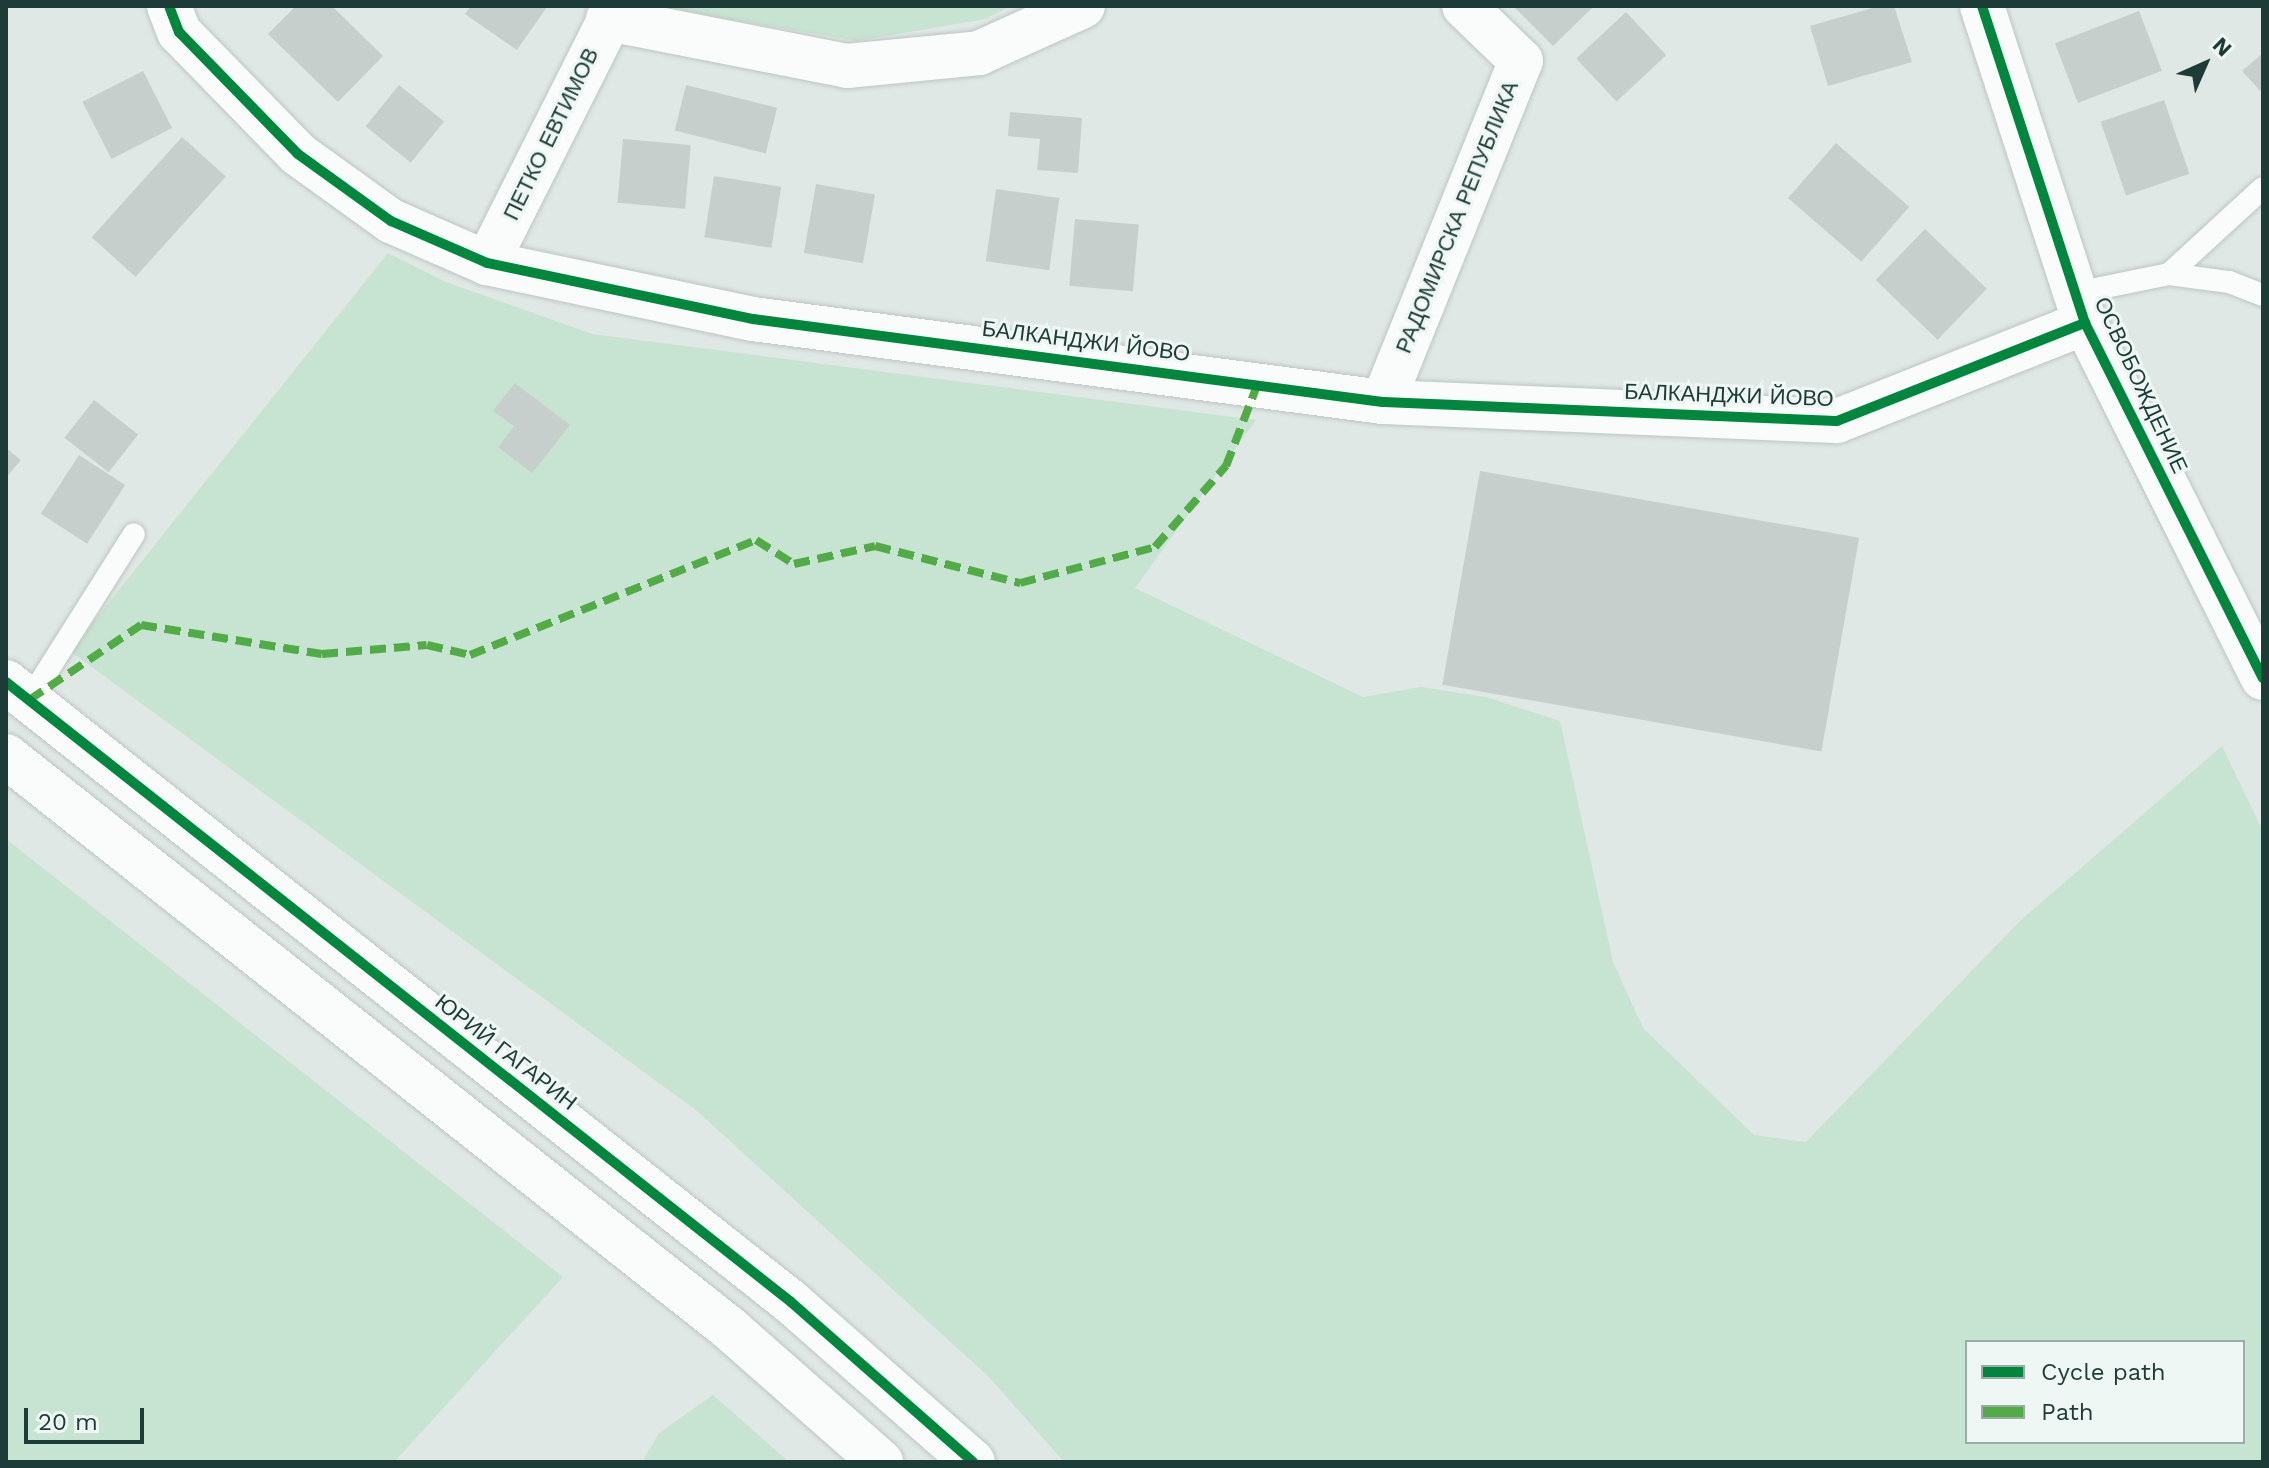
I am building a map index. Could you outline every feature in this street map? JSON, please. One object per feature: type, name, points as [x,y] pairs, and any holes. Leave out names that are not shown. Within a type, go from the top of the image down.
[{"type":"street","name":"БАЛКАНДЖИ ЙОВО","points":[[169,6],[179,32],[298,154],[391,221],[487,263],[753,319],[1383,402],[1837,421],[2080,308]]},
{"type":"street","points":[[612,12],[847,66],[979,53],[1083,6]]},
{"type":"street","name":"РАДОМИРСКА РЕПУБЛИКА","points":[[1383,402],[1521,61],[1464,6]]},
{"type":"street","name":"ОСВОБОЖДЕНИЕ","points":[[1982,6],[2080,308],[2263,678]]},
{"type":"street","name":"ПЕТКО ЕВТИМОВ","points":[[487,263],[612,12]]},
{"type":"street","name":"ЮРИЙ ГАГАРИН","points":[[18,691],[791,1302],[973,1462]]},
{"type":"street","points":[[6,756],[729,1328],[881,1462]]},
{"type":"lane","points":[[2080,308],[2169,274],[2263,188]]},
{"type":"lane","points":[[2169,274],[2229,282],[2263,295]]},
{"type":"lane","points":[[18,691],[134,534]]},
{"type":"green space","points":[[652,6],[1011,6],[985,19],[857,41]]},
{"type":"green space","points":[[388,253],[446,282],[592,334],[1256,420],[1135,588],[1363,697],[1421,687],[1486,697],[1560,721],[1613,962],[1643,1028],[1754,1135],[1806,1142],[2021,920],[2222,746],[2263,831],[2263,1462],[1064,1462],[990,1378],[697,1111],[70,651]]},
{"type":"green space","points":[[6,839],[563,1277],[394,1462],[6,1462]]},
{"type":"green space","points":[[713,1395],[789,1462],[642,1462],[659,1433]]},
{"type":"building","points":[[296,6],[332,6],[383,56],[338,102],[268,34]]},
{"type":"building","points":[[471,6],[547,7],[517,50],[465,14]]},
{"type":"building","points":[[1513,6],[1594,6],[1553,46]]},
{"type":"building","points":[[1879,6],[1894,6],[1912,62],[1828,86],[1810,26]]},
{"type":"building","points":[[2139,11],[2162,71],[2078,103],[2055,43]]},
{"type":"building","points":[[1626,12],[1666,55],[1617,102],[1576,58]]},
{"type":"building","points":[[2263,53],[2263,94],[2242,71]]},
{"type":"building","points":[[143,71],[172,128],[111,159],[82,102]]},
{"type":"building","points":[[399,85],[444,122],[411,163],[366,126]]},
{"type":"building","points":[[686,85],[777,108],[766,153],[675,131]]},
{"type":"building","points":[[2164,100],[2189,174],[2126,196],[2101,122]]},
{"type":"building","points":[[1010,112],[1082,118],[1078,173],[1037,170],[1040,139],[1008,136]]},
{"type":"building","points":[[182,137],[226,176],[136,277],[92,237]]},
{"type":"building","points":[[623,139],[691,145],[685,209],[617,203]]},
{"type":"building","points":[[1836,143],[1909,207],[1861,262],[1788,198]]},
{"type":"building","points":[[714,176],[781,187],[771,248],[704,237]]},
{"type":"building","points":[[816,184],[875,194],[863,263],[804,253]]},
{"type":"building","points":[[996,189],[1059,198],[1049,270],[986,261]]},
{"type":"building","points":[[1075,219],[1139,225],[1133,291],[1069,286]]},
{"type":"building","points":[[1925,229],[1987,289],[1938,340],[1876,280]]},
{"type":"building","points":[[515,383],[570,425],[532,473],[498,447],[514,426],[493,411]]},
{"type":"building","points":[[94,400],[138,434],[109,472],[64,438]]},
{"type":"building","points":[[6,448],[21,460],[6,478]]},
{"type":"building","points":[[79,455],[125,485],[87,544],[41,514]]},
{"type":"building","points":[[1480,471],[1859,538],[1821,752],[1442,685]]},
{"type":"marked path","points":[[29,700],[141,625],[322,654],[427,645],[470,655],[756,540],[794,564],[875,546],[1020,583],[1155,547],[1226,466],[1258,383]]},
{"type":"cycle path","points":[[169,6],[179,32],[298,154],[391,221],[487,263],[753,319],[1383,402],[1837,421],[2085,323]]},
{"type":"cycle path","points":[[1982,6],[2085,323],[2263,678]]},
{"type":"cycle path","points":[[6,682],[791,1302],[973,1462]]}]
